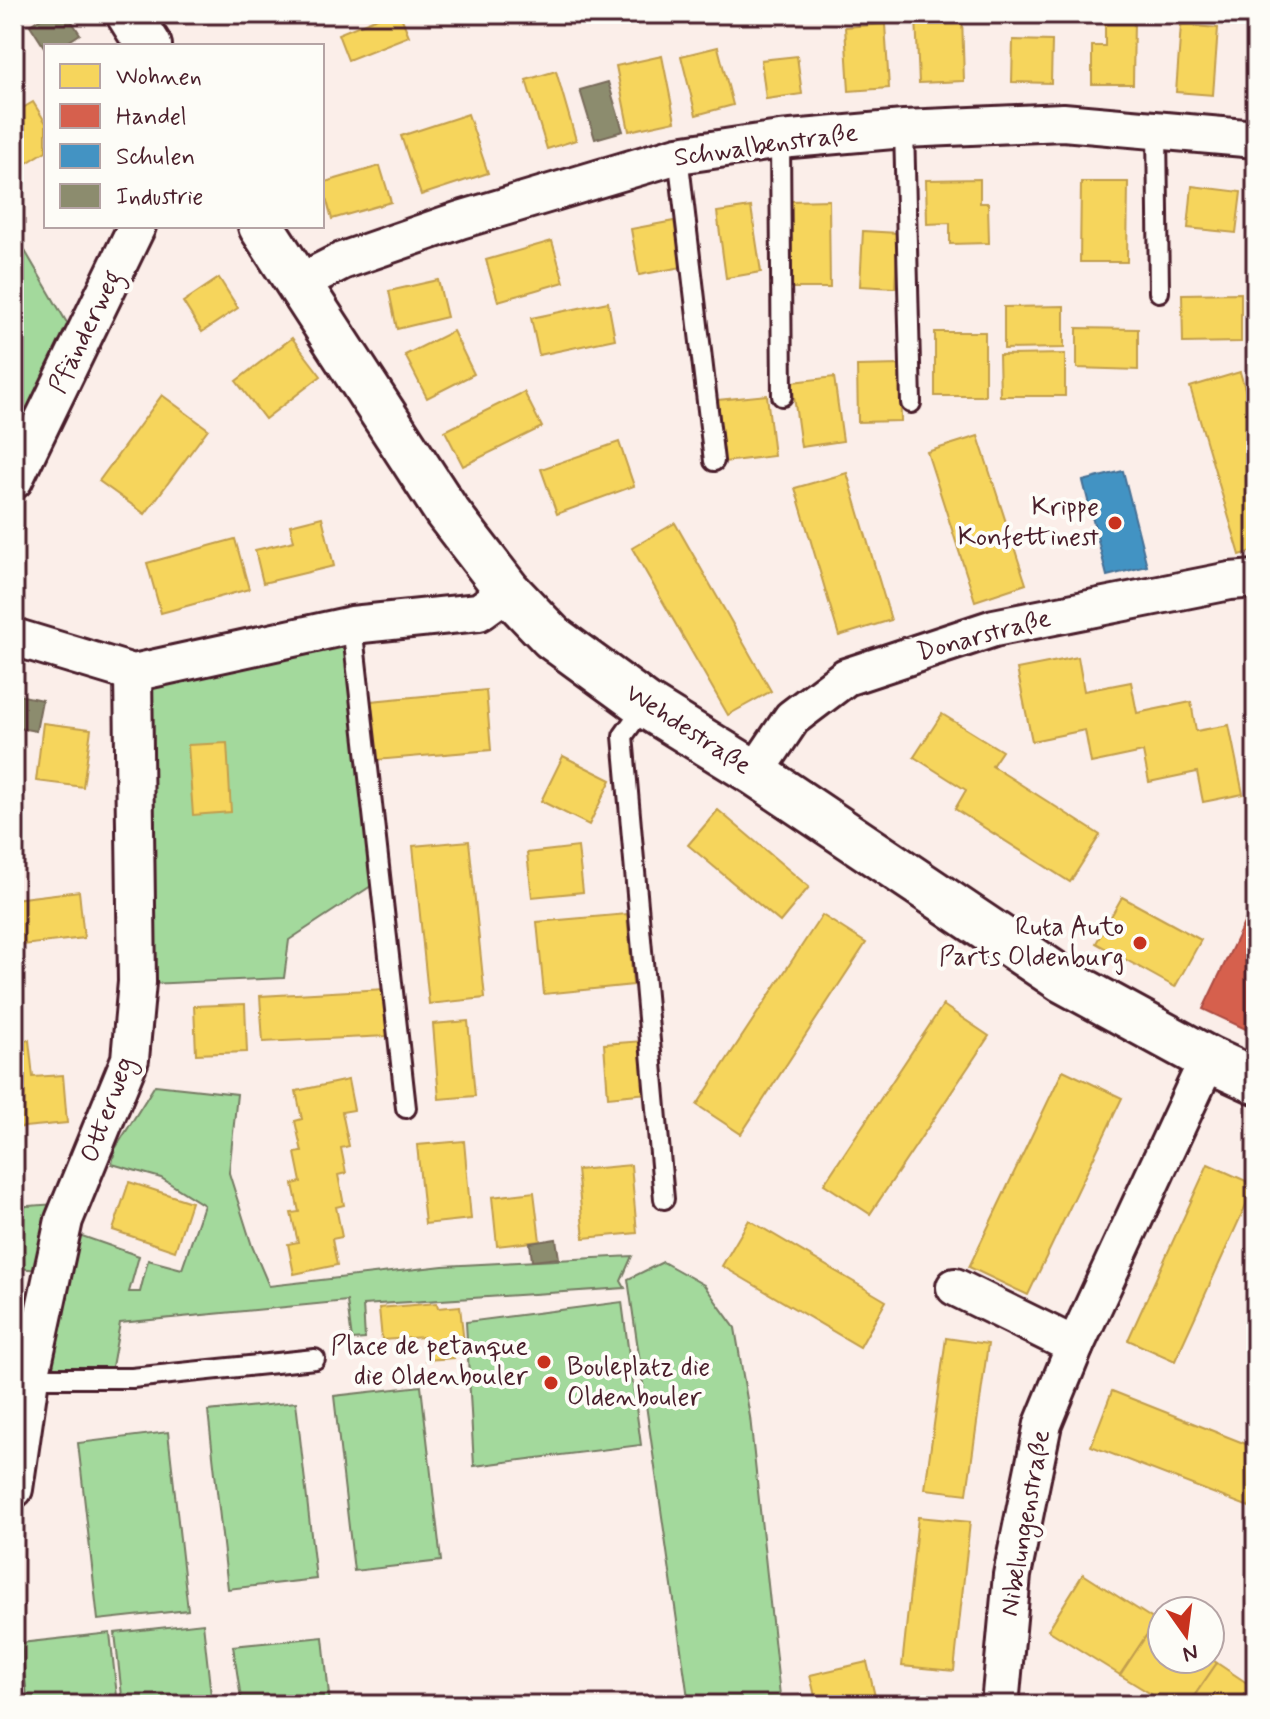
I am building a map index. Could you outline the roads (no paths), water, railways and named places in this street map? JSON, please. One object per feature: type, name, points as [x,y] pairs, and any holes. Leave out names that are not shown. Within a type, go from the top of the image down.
[{"type":"street","points":[[129,14],[148,44]]},
{"type":"street","name":"Schwalbenstraße","points":[[297,284],[342,261],[460,220],[678,155],[780,140],[904,129],[1063,122],[1256,139]]},
{"type":"street","name":"Pfänderweg","points":[[14,480],[136,228]]},
{"type":"street","name":"Wehdestraße","points":[[262,228],[447,512],[508,591],[552,637],[645,705],[755,773],[1063,980],[1208,1059],[1256,1081]]},
{"type":"street","name":"Donarstraße","points":[[755,773],[792,718],[846,677],[994,628],[1230,581],[1256,579]]},
{"type":"street","points":[[14,637],[133,673],[352,625],[479,612],[508,591]]},
{"type":"street","name":"Otterweg","points":[[14,1489],[30,1378],[64,1220],[130,1059],[137,982],[133,673]]},
{"type":"street","name":"Nibelungenstraße","points":[[1000,1705],[1012,1575],[1043,1424],[1075,1346],[1208,1059]]},
{"type":"street","points":[[955,1287],[1075,1346]]},
{"type":"lane","points":[[904,129],[911,403]]},
{"type":"lane","points":[[1157,130],[1159,292]]},
{"type":"lane","points":[[780,140],[782,396]]},
{"type":"lane","points":[[678,155],[714,461]]},
{"type":"lane","points":[[352,625],[406,1108]]},
{"type":"lane","points":[[645,705],[623,736],[664,1199]]},
{"type":"lane","points":[[30,1378],[132,1378],[315,1359]]},
{"type":"place","name":"Krippe Konfettinest","points":[[1115,523]]},
{"type":"place","name":"Ruta Auto Parts Oldenburg","points":[[1140,943]]},
{"type":"place","name":"Place de petanque die Oldenbouler","points":[[544,1362]]},
{"type":"place","name":"Bouleplatz die Oldenbouler","points":[[551,1383]]}]
